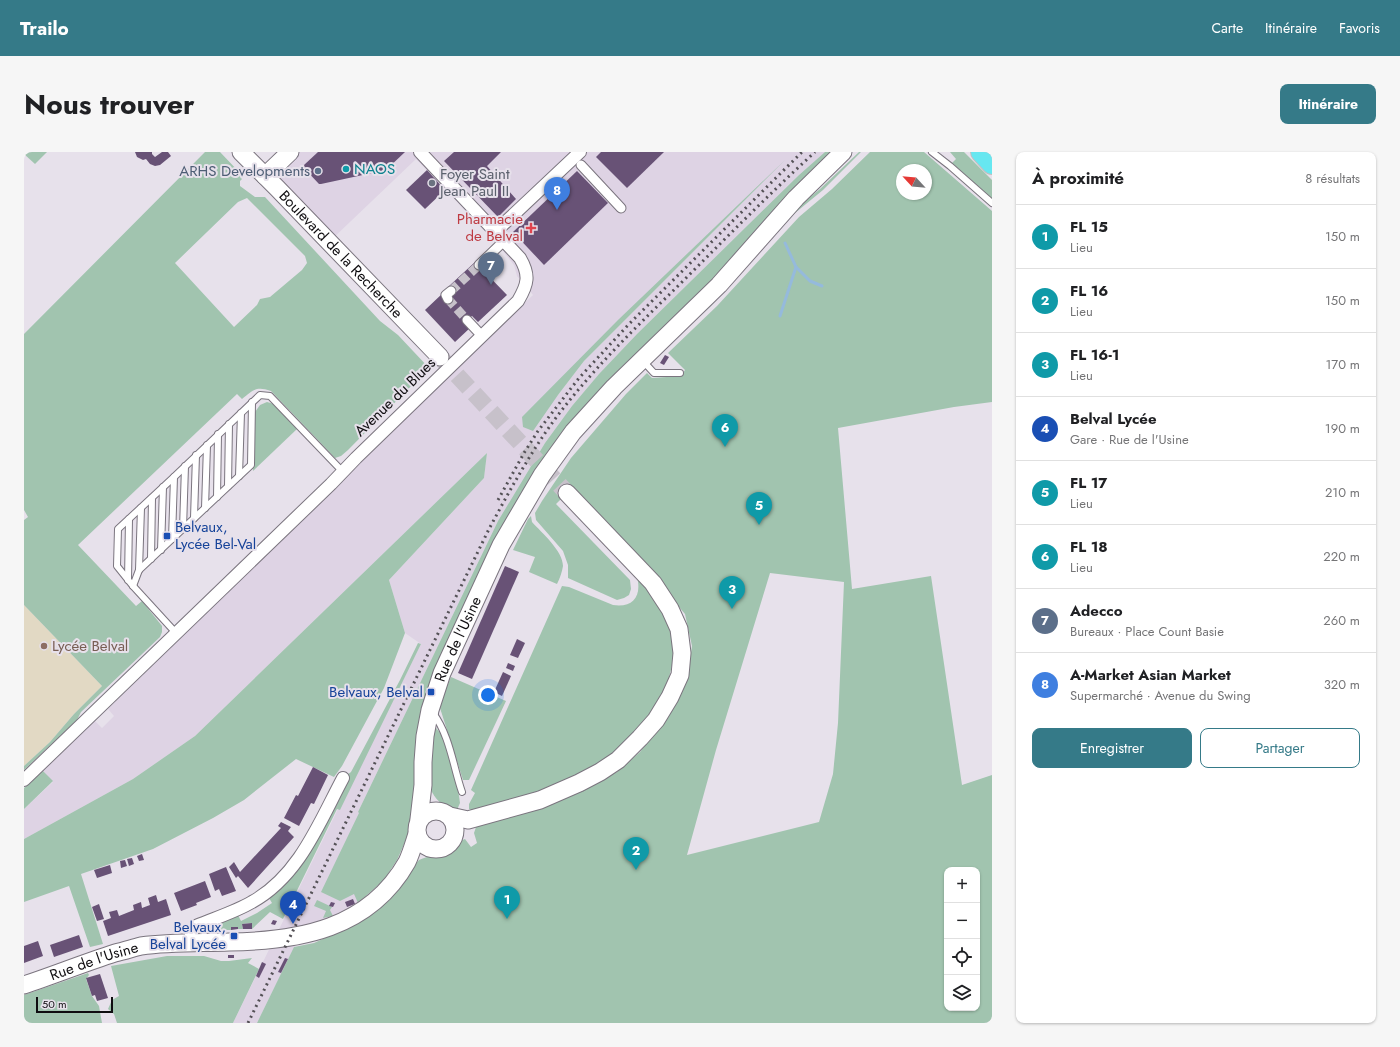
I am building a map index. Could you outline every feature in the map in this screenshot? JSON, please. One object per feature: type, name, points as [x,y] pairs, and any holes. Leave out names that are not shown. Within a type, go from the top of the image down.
[{"type":"highway","points":[[981,152],[992,164]]},
{"type":"main road","name":"Boulevard de la Recherche","points":[[241,152],[440,357]]},
{"type":"main road","points":[[265,176],[290,152]]},
{"type":"main road","name":"Rue de l'Usine","points":[[24,986],[139,946],[190,942],[261,941],[300,936],[332,926],[362,912],[384,894],[397,878],[407,861],[418,827],[423,785],[425,736],[430,710],[442,673],[501,545],[542,475],[573,432],[614,387],[697,308],[796,198],[843,152]]},
{"type":"main road","points":[[423,785],[432,800],[450,820],[453,839],[448,845],[442,848],[435,849],[422,844],[418,827],[424,814],[437,810],[450,820],[468,820],[540,800],[579,784],[618,760],[656,720],[670,697],[680,675],[682,653],[679,629],[670,609],[653,583],[567,493]]},
{"type":"main road","name":"Rue de l'Usine","points":[[407,861],[427,847]]},
{"type":"street","name":"Avenue du Blues","points":[[24,780],[518,301],[524,290],[527,279],[526,268],[520,258],[420,152]]},
{"type":"street","points":[[495,232],[580,152]]},
{"type":"street","points":[[581,165],[621,208]]},
{"type":"street","points":[[479,265],[504,241]]},
{"type":"street","points":[[467,320],[482,336]]},
{"type":"street","points":[[190,942],[191,933],[196,926],[252,902],[279,883],[302,855],[343,778]]},
{"type":"lane","points":[[932,152],[992,203]]},
{"type":"lane","points":[[642,359],[654,373],[680,373]]},
{"type":"lane","points":[[176,633],[133,586],[117,566],[118,529],[260,395],[270,396],[343,472]]},
{"type":"lane","points":[[139,570],[251,465],[252,402]]},
{"type":"lane","points":[[239,476],[241,413]]},
{"type":"lane","points":[[228,486],[229,424]]},
{"type":"lane","points":[[217,497],[218,434]]},
{"type":"lane","points":[[205,508],[207,445]]},
{"type":"lane","points":[[194,518],[196,455]]},
{"type":"lane","points":[[183,528],[185,466]]},
{"type":"lane","points":[[172,539],[174,476]]},
{"type":"lane","points":[[161,550],[163,487]]},
{"type":"lane","points":[[150,559],[152,498]]},
{"type":"lane","points":[[133,586],[139,570],[140,508]]},
{"type":"lane","points":[[128,580],[129,519]]},
{"type":"lane","points":[[430,710],[439,721],[446,735],[462,792]]},
{"type":"shaded area","points":[[290,152],[825,152],[799,175],[637,334],[599,374],[572,406],[545,443],[498,521],[358,812],[355,894],[362,912],[300,936],[257,1023],[233,1023],[421,644],[405,633],[389,580],[484,478],[487,453],[195,736],[133,779],[24,839],[24,809],[53,782],[43,771],[95,721],[102,728],[114,716],[108,709],[340,482],[359,461],[533,295],[517,276],[514,265],[499,246],[416,159],[329,242],[265,176]],"holes":[[[762,183],[584,361],[558,395],[523,417]]]},
{"type":"shaded area","name":"Lycée Belval","points":[[24,605],[102,686],[74,714],[50,742],[24,766]]},
{"type":"green space","points":[[24,152],[47,152],[35,164],[24,154]]},
{"type":"green space","points":[[205,152],[220,152],[240,173],[242,179],[240,181],[240,186],[255,197],[265,197],[380,321],[398,335],[429,368],[348,450],[341,456],[335,458],[271,391],[258,389],[249,393],[242,399],[237,394],[78,545],[136,606],[142,601],[162,626],[162,632],[160,637],[81,712],[77,720],[24,770],[24,766],[50,742],[74,714],[102,686],[24,605],[24,520],[28,517],[24,510],[24,334]],"holes":[[[247,198],[305,256],[307,263],[302,270],[270,297],[260,299],[257,305],[234,327],[175,263],[238,202]]]},
{"type":"green space","points":[[825,152],[833,152],[719,275],[563,434],[430,689],[427,688],[425,693],[428,694],[418,731],[415,751],[410,831],[397,860],[384,880],[358,903],[354,894],[340,901],[321,892],[498,521],[545,443],[572,406],[599,374],[637,334],[799,175]]},
{"type":"green space","points":[[859,152],[861,152],[823,190],[795,213],[711,306],[664,349],[788,215],[820,189]]},
{"type":"green space","points":[[870,152],[924,152],[992,211],[992,402],[954,407],[838,428],[852,589],[931,576],[962,785],[992,775],[992,1023],[257,1023],[294,947],[314,943],[347,928],[370,915],[419,860],[447,852],[460,841],[465,839],[471,847],[477,843],[474,833],[476,827],[562,798],[617,772],[640,752],[673,709],[687,679],[692,646],[685,614],[647,569],[562,498],[556,504],[630,580],[631,589],[629,595],[617,600],[568,578],[568,565],[563,551],[536,520],[535,513],[571,458],[626,394],[647,373],[652,378],[681,376],[685,370],[668,353],[717,306],[799,217],[832,189]],"holes":[[[770,573],[844,582],[838,723],[833,774],[819,822],[687,855],[716,750]]]},
{"type":"green space","points":[[950,152],[964,152],[992,180],[992,199],[952,163],[956,159]]},
{"type":"green space","points":[[785,160],[584,361],[533,431],[523,427],[522,417],[618,320]]},
{"type":"green space","points":[[267,402],[274,404],[297,429],[253,471],[255,412],[260,405]]},
{"type":"green space","points":[[487,453],[484,478],[389,580],[405,633],[384,688],[342,766],[334,777],[296,759],[244,800],[213,818],[153,849],[81,874],[103,944],[90,947],[69,886],[24,902],[24,839],[133,779],[195,736]]},
{"type":"green space","points":[[531,516],[532,522],[560,554],[563,568],[557,584],[529,572],[535,557],[513,550],[528,519]]},
{"type":"green space","points":[[637,577],[647,587],[668,623],[675,653],[666,690],[654,713],[629,741],[588,771],[534,794],[474,811],[469,809],[469,804],[475,793],[471,790],[562,586],[569,587],[613,605],[626,605],[637,595]]},
{"type":"green space","points":[[418,643],[421,644],[340,810],[337,809],[283,919],[270,912],[252,929],[252,923],[242,924],[243,929],[231,927],[231,930],[219,930],[203,934],[202,928],[237,913],[241,921],[272,903],[266,893],[279,883],[343,778],[351,772]]},
{"type":"green space","points":[[451,677],[506,701],[469,780],[463,780],[440,708]]},
{"type":"green space","points":[[436,728],[442,735],[458,789],[460,803],[455,812],[436,799],[430,785],[428,768],[431,742]]},
{"type":"green space","points":[[43,771],[53,781],[24,809],[24,788]]},
{"type":"green space","points":[[317,900],[332,907],[330,910],[333,916],[323,918],[326,911],[314,906]]},
{"type":"green space","points":[[167,956],[204,956],[221,961],[252,958],[248,963],[259,969],[233,1023],[117,1023],[114,1014],[108,1009],[112,1000],[119,996],[111,966]]},
{"type":"green space","points":[[88,973],[89,975],[86,979],[92,996],[99,1006],[102,1023],[24,1023],[24,995]]},
{"type":"building","points":[[135,152],[152,152],[155,157],[162,152],[168,152],[171,156],[160,165],[155,166],[150,164],[146,159],[143,160],[137,157]]},
{"type":"building","name":"NAOS","points":[[318,152],[405,152],[386,170],[319,184],[304,168],[304,165]]},
{"type":"building","points":[[454,152],[501,152],[487,166],[516,199],[498,217],[444,161]]},
{"type":"building","points":[[601,152],[664,152],[627,188],[596,157]]},
{"type":"building","points":[[427,170],[445,190],[425,209],[406,190]]},
{"type":"building","points":[[577,171],[608,203],[544,265],[513,232]]},
{"type":"building","points":[[475,262],[507,295],[478,322],[472,316],[467,320],[471,327],[455,342],[425,310],[443,293],[454,294],[448,287]]},
{"type":"building","points":[[665,355],[669,357],[664,365],[660,363]]},
{"type":"building","points":[[505,566],[519,572],[472,679],[458,673]]},
{"type":"building","points":[[517,639],[525,643],[518,658],[510,655]]},
{"type":"building","points":[[508,663],[515,666],[513,671],[506,668]]},
{"type":"building","points":[[503,672],[511,676],[502,696],[494,692]]},
{"type":"building","points":[[313,767],[328,775],[314,804],[311,803],[299,826],[284,818],[296,795],[298,796]]},
{"type":"building","points":[[281,822],[291,827],[288,831],[294,837],[248,888],[238,876],[236,878],[229,867],[234,862],[240,872],[281,828],[278,826]]},
{"type":"building","points":[[142,854],[144,860],[139,861],[137,856]]},
{"type":"building","points":[[132,858],[134,864],[129,866],[127,859]]},
{"type":"building","points":[[125,860],[127,866],[121,868],[120,861]]},
{"type":"building","points":[[110,865],[112,873],[97,878],[94,870]]},
{"type":"building","points":[[226,867],[236,891],[222,896],[219,889],[215,891],[209,874]]},
{"type":"building","points":[[205,881],[211,897],[196,903],[197,905],[181,911],[174,893]]},
{"type":"building","points":[[156,895],[158,902],[166,899],[171,915],[108,936],[103,921],[111,918],[109,912],[117,910],[119,916],[134,910],[133,905],[141,902],[142,908],[150,905],[148,898]]},
{"type":"building","points":[[353,899],[355,904],[347,907],[345,902]]},
{"type":"building","points":[[331,902],[335,903],[333,907],[329,906]]},
{"type":"building","points":[[99,904],[104,919],[97,921],[92,907]]},
{"type":"building","points":[[273,920],[277,921],[275,925],[271,924]]},
{"type":"building","points":[[252,923],[252,929],[243,929],[242,924]]},
{"type":"building","points":[[231,927],[238,927],[238,929],[231,930]]},
{"type":"building","points":[[79,935],[83,947],[54,957],[50,945]]},
{"type":"building","points":[[38,941],[43,956],[24,963],[24,946]]},
{"type":"building","points":[[228,955],[234,955],[234,958],[228,958]]},
{"type":"building","points":[[285,958],[288,959],[281,973],[278,972]]},
{"type":"building","points":[[262,962],[266,964],[259,978],[256,976]]},
{"type":"building","points":[[100,974],[108,998],[97,1001],[95,995],[92,996],[86,978]]},
{"type":"waterway","points":[[785,243],[796,267],[810,281],[822,286]]},
{"type":"waterway","points":[[780,316],[796,267]]},
{"type":"tunnel","points":[[451,291],[479,265]]},
{"type":"tunnel","points":[[448,299],[467,320]]},
{"type":"tunnel","points":[[440,357],[567,493]]},
{"type":"railway","points":[[498,500],[538,431],[579,378],[629,324],[802,152]]},
{"type":"railway","points":[[248,1023],[489,529],[513,485],[539,443],[558,415],[616,348],[746,218],[815,152]]},
{"type":"place","name":"NAOS","points":[[346,169]]},
{"type":"place","name":"ARHS Developments","points":[[318,171]]},
{"type":"place","name":"Foyer Saint Jean Paul II","points":[[432,183]]},
{"type":"place","name":"A-Market Asian Market","points":[[557,210]]},
{"type":"place","name":"Pharmacie de Belval","points":[[531,228]]},
{"type":"place","name":"Adecco","points":[[491,285]]},
{"type":"place","name":"FL 18","points":[[725,447]]},
{"type":"place","name":"FL 17","points":[[759,525]]},
{"type":"place","name":"Belvaux, Lycée Bel-Val","points":[[167,536]]},
{"type":"place","name":"FL 16-1","points":[[732,609]]},
{"type":"place","name":"Lycée Belval","points":[[44,646]]},
{"type":"place","name":"Belvaux, Belval","points":[[431,692]]},
{"type":"place","name":"FL 16","points":[[636,870]]},
{"type":"place","name":"FL 15","points":[[507,919]]},
{"type":"place","name":"Belval Lycée","points":[[293,924]]},
{"type":"place","name":"Belvaux, Belval Lycée","points":[[234,936]]}]
